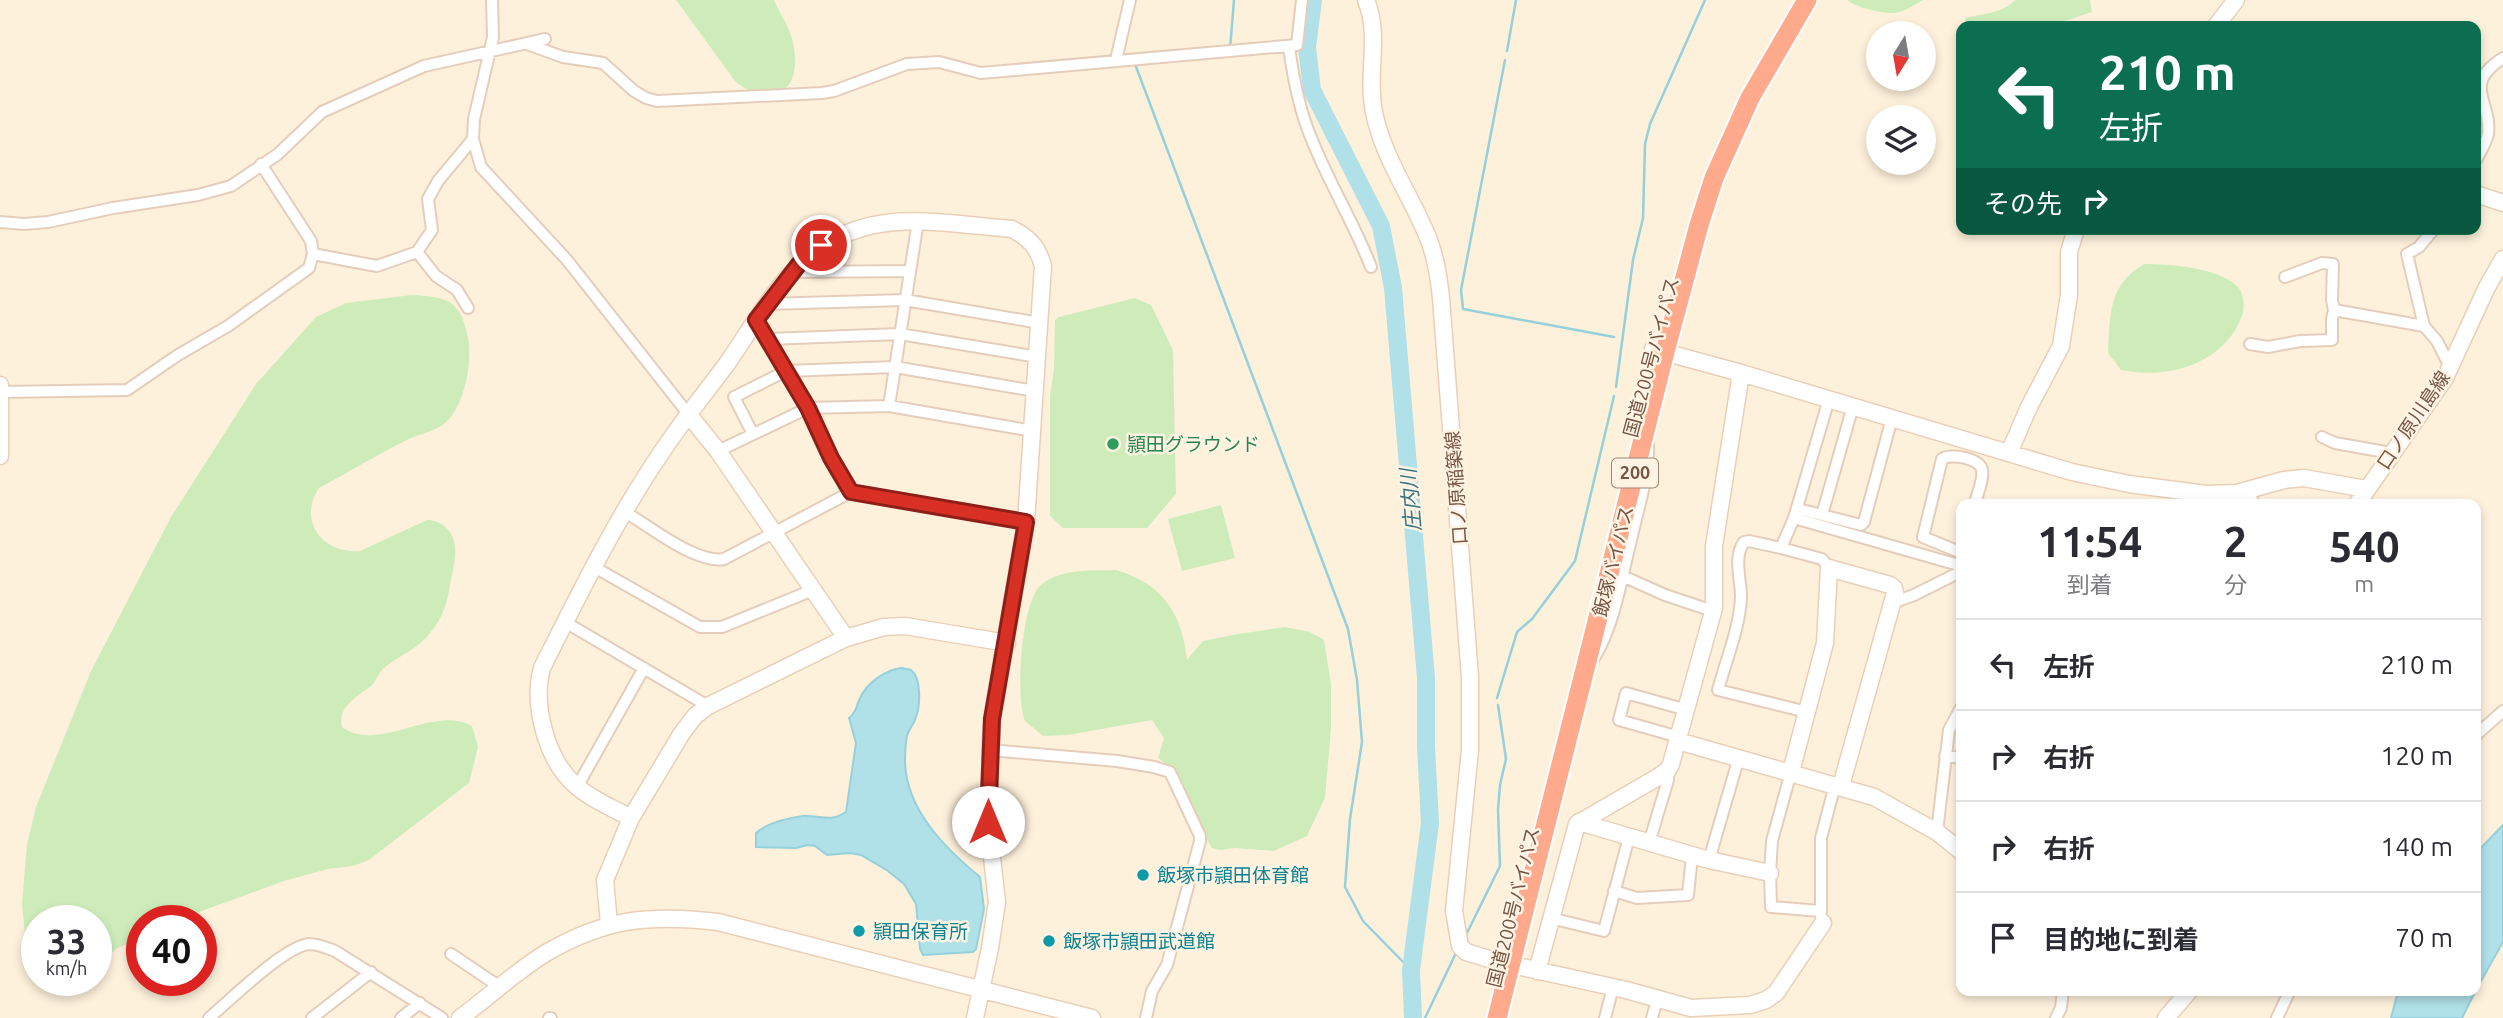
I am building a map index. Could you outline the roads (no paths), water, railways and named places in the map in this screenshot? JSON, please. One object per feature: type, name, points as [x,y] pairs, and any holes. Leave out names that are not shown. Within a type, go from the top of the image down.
[{"type":"highway","name":"国道200号バイパス","points":[[1485,1018],[1506,963],[1659,351],[1685,229],[1706,165],[1739,90],[1794,0]]},
{"type":"highway","name":"飯塚バイパス","points":[[1497,1018],[1506,963],[1585,672],[1616,574],[1648,421],[1659,351],[1726,148],[1756,87],[1807,0]]},
{"type":"street","points":[[492,0],[494,20],[491,52],[474,119],[473,139],[478,160],[489,177],[566,260],[690,415],[846,638]]},
{"type":"street","points":[[1116,60],[1130,0]]},
{"type":"street","points":[[527,44],[563,57],[603,63],[634,91],[657,101],[834,91],[907,64],[939,62],[981,73],[1297,45],[1302,0]]},
{"type":"street","name":"口ノ原稲築線","points":[[1366,0],[1373,28],[1374,111],[1388,154],[1429,240],[1437,264],[1441,298],[1470,677],[1470,750],[1454,911],[1460,946],[1466,952],[1536,971],[1614,987],[1700,1013],[1750,1005],[1766,1000],[1776,993],[1821,917]]},
{"type":"street","points":[[2220,21],[2236,0]]},
{"type":"street","points":[[0,222],[48,222],[113,208],[198,195],[231,186],[278,153],[322,112],[424,66],[545,39]]},
{"type":"street","points":[[1289,46],[1298,101],[1312,141],[1371,267]]},
{"type":"street","points":[[2481,85],[2488,70],[2503,58]]},
{"type":"street","points":[[2481,100],[2488,133],[2481,149]]},
{"type":"street","points":[[313,254],[377,266],[417,253],[432,230],[428,199],[438,181],[473,139]]},
{"type":"street","points":[[0,456],[1,388],[127,390],[178,355],[228,326],[309,268],[313,254],[311,241],[261,164]]},
{"type":"street","points":[[2481,196],[2503,203]]},
{"type":"street","points":[[631,818],[577,787],[555,761],[538,708],[537,685],[542,668],[594,567],[675,432],[690,415],[767,304],[792,272],[821,245],[848,233],[894,221],[1012,229],[1027,237],[1039,251],[1043,266],[1038,357],[1026,522],[992,719],[988,822],[996,902],[990,948],[975,1018]]},
{"type":"street","points":[[889,406],[918,222]]},
{"type":"street","points":[[2009,453],[2029,407],[2061,346],[2068,295],[2069,252],[2074,235]]},
{"type":"street","points":[[2429,235],[2419,247],[2407,254],[2424,326],[2437,341],[2450,367]]},
{"type":"street","points":[[417,253],[436,276],[457,290],[468,308]]},
{"type":"street","name":"口ノ原川島線","points":[[2360,499],[2445,378],[2487,287],[2503,259]]},
{"type":"street","points":[[2250,344],[2268,347],[2300,341],[2332,340],[2333,264],[2322,263],[2285,277]]},
{"type":"street","points":[[792,272],[910,271]]},
{"type":"street","points":[[767,304],[905,300],[1040,323]]},
{"type":"street","points":[[2334,310],[2424,326]]},
{"type":"street","points":[[756,320],[808,408],[831,458],[851,492]]},
{"type":"street","points":[[768,339],[900,334],[1038,357]]},
{"type":"street","points":[[1659,351],[2072,472],[2129,484],[2243,498],[2284,481],[2304,478],[2365,489]]},
{"type":"street","points":[[753,434],[734,397],[786,370],[895,367],[1035,391]]},
{"type":"street","points":[[1649,843],[1713,611],[1716,593],[1714,546],[1741,373]]},
{"type":"street","points":[[1781,548],[1796,513],[1829,399]]},
{"type":"street","points":[[718,452],[808,408],[889,406],[1033,431]]},
{"type":"street","points":[[1822,515],[1853,406]]},
{"type":"street","points":[[1796,513],[1822,515],[1861,525],[1892,418]]},
{"type":"street","points":[[2322,437],[2335,443],[2391,453]]},
{"type":"street","points":[[1956,550],[1923,537],[1945,456],[1951,455],[1978,463],[1982,467],[1976,499]]},
{"type":"street","points":[[625,512],[693,552],[710,559],[724,559],[851,492],[1026,522]]},
{"type":"street","points":[[1796,513],[1956,566]]},
{"type":"street","points":[[1807,712],[1718,690],[1740,606],[1738,565],[1741,545],[1744,542],[1822,559],[1829,568],[1894,588],[1892,603],[1821,838],[1821,917],[1771,907],[1770,873],[1772,841],[1791,772],[1807,712],[1825,643],[1829,568]]},
{"type":"street","points":[[594,567],[685,620],[708,628],[722,627],[813,590]]},
{"type":"street","points":[[1892,603],[1914,595],[1956,571]]},
{"type":"street","points":[[1616,574],[1665,595],[1713,611]]},
{"type":"street","points":[[565,622],[708,706]]},
{"type":"street","points":[[609,924],[606,880],[631,818],[682,733],[695,716],[708,706],[846,638],[884,627],[905,626],[1007,643]]},
{"type":"street","points":[[577,787],[644,668]]},
{"type":"street","points":[[1686,710],[1626,693],[1619,720],[1874,797],[1937,832],[1956,847]]},
{"type":"street","points":[[2481,731],[2503,711]]},
{"type":"street","points":[[1937,832],[1949,730],[1956,717]]},
{"type":"street","points":[[990,750],[1117,761],[1170,772],[1200,841],[1167,965],[1152,991],[1146,1018]]},
{"type":"street","points":[[1945,756],[1956,757]]},
{"type":"street","points":[[1709,860],[1739,758]]},
{"type":"street","points":[[1536,971],[1574,830],[1579,822],[1668,770]]},
{"type":"street","points":[[1579,822],[1692,856],[1770,873]]},
{"type":"street","points":[[1550,918],[1604,931],[1629,837]]},
{"type":"street","points":[[1614,891],[1637,898],[1688,895],[1692,856]]},
{"type":"street","points":[[468,1016],[500,987],[547,952],[609,924],[673,917],[718,922],[906,968],[1092,1018]]},
{"type":"street","points":[[209,1018],[290,950],[300,946],[318,945],[335,951],[371,972],[442,1018]]},
{"type":"street","points":[[451,954],[500,987]]},
{"type":"street","points":[[312,1018],[371,972]]},
{"type":"street","points":[[1605,1018],[1614,987]]},
{"type":"street","points":[[2056,1018],[2062,996]]},
{"type":"street","points":[[2166,1018],[2185,996]]},
{"type":"street","points":[[2277,1018],[2287,996]]},
{"type":"street","points":[[1652,1018],[1657,1000]]},
{"type":"street","points":[[401,1018],[420,1003]]},
{"type":"water","points":[[901,668],[911,670],[915,674],[919,692],[917,712],[907,736],[905,750],[907,781],[913,797],[931,828],[954,854],[980,877],[984,909],[976,949],[973,952],[923,955],[920,949],[916,904],[904,884],[861,855],[827,855],[815,846],[808,845],[796,848],[756,847],[756,833],[772,824],[803,816],[835,817],[846,812],[856,743],[849,718],[863,692],[872,682],[889,671]]},
{"type":"water","points":[[2503,825],[2503,942],[2481,981],[2481,848]]},
{"type":"water","points":[[2397,996],[2473,996],[2462,1018],[2391,1018]]},
{"type":"waterway","points":[[1230,49],[1234,0]]},
{"type":"waterway","name":"庄内川","points":[[1313,0],[1307,47],[1312,90],[1381,226],[1393,288],[1426,678],[1430,823],[1411,970],[1413,1018]]},
{"type":"waterway","points":[[1507,51],[1516,0]]},
{"type":"waterway","points":[[1616,387],[1633,260],[1643,218],[1645,144],[1650,124],[1705,0]]},
{"type":"waterway","points":[[1505,60],[1461,290],[1463,309],[1614,337]]},
{"type":"waterway","points":[[1135,64],[1348,629],[1357,680],[1362,742],[1350,819],[1345,887],[1363,921],[1411,970]]},
{"type":"waterway","points":[[1497,698],[1517,632],[1532,619],[1575,561],[1614,396]]},
{"type":"waterway","points":[[1465,937],[1500,866],[1498,810],[1506,759],[1498,705]]},
{"type":"waterway","points":[[1425,1018],[1455,955]]},
{"type":"place","name":"頴田グラウンド","points":[[1113,444]]},
{"type":"place","name":"飯塚市頴田体育館","points":[[1143,875]]},
{"type":"place","name":"頴田保育所","points":[[859,931]]},
{"type":"place","name":"飯塚市頴田武道館","points":[[1049,941]]}]
